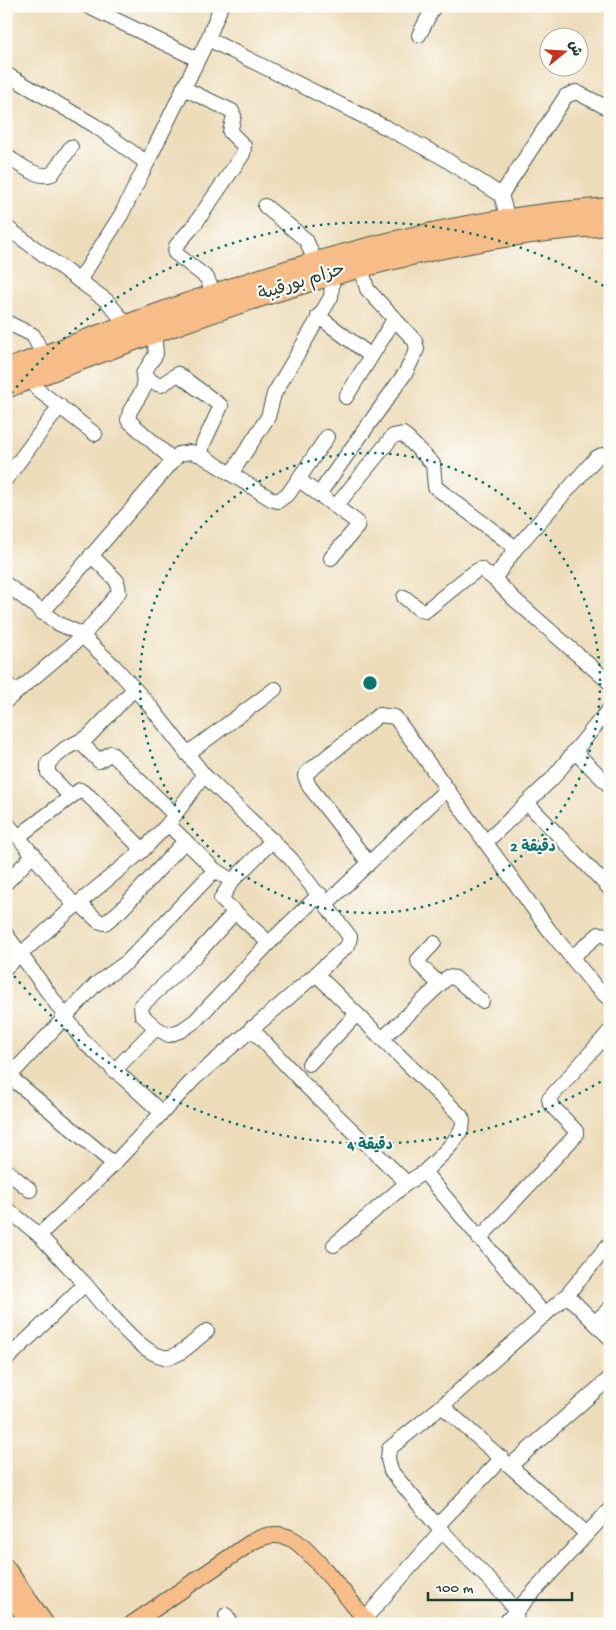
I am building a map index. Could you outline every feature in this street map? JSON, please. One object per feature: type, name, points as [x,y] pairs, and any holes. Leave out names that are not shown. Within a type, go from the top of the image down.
[{"type":"highway","name":"حزام بورقيبة","points":[[6,370],[214,295],[315,261],[400,238],[508,219],[610,208]]},
{"type":"highway","name":"حزام بورقيبة","points":[[6,388],[154,333],[333,273],[466,242],[610,225]]},
{"type":"main road","points":[[132,1624],[252,1542],[263,1536],[275,1534],[287,1536],[303,1546],[365,1622]]},
{"type":"main road","points":[[6,1567],[46,1624]]},
{"type":"main road","points":[[6,1588],[29,1624]]},
{"type":"street","points":[[87,6],[198,59]]},
{"type":"street","points":[[79,281],[122,215],[208,38],[221,6]]},
{"type":"street","points":[[419,35],[434,6]]},
{"type":"street","points":[[208,38],[385,127],[442,158],[501,195],[508,219]]},
{"type":"street","points":[[6,74],[94,125],[147,163]]},
{"type":"street","points":[[183,88],[232,111],[234,116],[229,129],[244,146],[243,154],[201,216],[176,246],[175,253],[207,278],[214,295]]},
{"type":"street","points":[[501,195],[566,96],[576,92],[610,109]]},
{"type":"street","points":[[6,156],[37,173],[48,176],[52,174],[71,147]]},
{"type":"street","points":[[265,206],[306,240],[315,261]]},
{"type":"street","points":[[6,226],[107,301],[127,326]]},
{"type":"street","points":[[319,494],[390,395],[414,358],[417,349],[415,341],[367,289],[361,266]]},
{"type":"street","points":[[230,474],[268,417],[274,394],[331,296],[333,273]]},
{"type":"street","points":[[318,316],[371,356]]},
{"type":"street","points":[[346,397],[395,318]]},
{"type":"street","points":[[6,322],[33,335],[44,356]]},
{"type":"street","points":[[154,333],[156,354],[144,374],[144,388],[130,411],[128,420],[173,460]]},
{"type":"street","points":[[144,374],[154,383],[161,385],[178,374],[221,406],[203,444],[201,455]]},
{"type":"street","points":[[31,378],[38,390],[95,434]]},
{"type":"street","points":[[6,479],[29,444],[60,406]]},
{"type":"street","points":[[336,506],[393,436],[403,434],[433,464],[435,487],[516,548]]},
{"type":"street","points":[[42,612],[147,493],[173,460],[186,452],[201,455],[270,499],[278,501],[286,497],[299,480],[327,436]]},
{"type":"street","points":[[494,579],[516,548],[596,458],[602,455],[610,457]]},
{"type":"street","points":[[299,480],[355,519],[357,524],[331,558]]},
{"type":"street","points":[[10,692],[83,636],[117,595],[120,589],[117,581],[91,555]]},
{"type":"street","points":[[404,597],[419,609],[425,611],[458,586],[475,570],[481,570],[494,579],[514,599],[610,682]]},
{"type":"street","points":[[6,584],[57,623],[83,636],[134,689],[204,775],[273,840],[323,899],[349,934],[350,940],[316,974],[195,1078],[114,1164],[39,1235]]},
{"type":"street","points":[[70,796],[54,780],[46,768],[48,763],[66,748],[80,742],[134,689]]},
{"type":"street","points":[[187,754],[275,689]]},
{"type":"street","points":[[486,842],[528,804],[610,708]]},
{"type":"street","points":[[368,862],[309,786],[306,776],[308,772],[379,715],[389,714],[395,716],[446,790],[526,898],[572,957],[610,1000]]},
{"type":"street","points":[[80,742],[99,761],[108,753],[112,754],[171,820],[185,841],[215,870],[232,881]]},
{"type":"street","points":[[574,751],[610,786]]},
{"type":"street","points":[[6,967],[77,904],[143,850],[171,820],[204,775]]},
{"type":"street","points":[[19,836],[76,791],[83,790],[143,850]]},
{"type":"street","points":[[234,912],[195,956],[141,1006],[142,1014],[156,1028],[169,1034],[188,1026],[269,943],[368,862],[446,790]]},
{"type":"street","points":[[528,804],[610,890]]},
{"type":"street","points":[[6,822],[77,904],[98,921],[105,923],[121,910],[185,841]]},
{"type":"street","points":[[269,943],[221,900],[232,881],[273,840]]},
{"type":"street","points":[[6,883],[34,854]]},
{"type":"street","points":[[114,1164],[8,1078],[101,979],[127,962],[215,870]]},
{"type":"street","points":[[6,934],[65,1018],[91,1051],[162,1114]]},
{"type":"street","points":[[572,957],[599,934],[605,935],[610,940]]},
{"type":"street","points":[[434,943],[419,956],[418,960],[419,964],[439,984]]},
{"type":"street","points":[[316,974],[464,1121],[462,1129],[456,1138],[424,1172],[408,1183],[334,1245]]},
{"type":"street","points":[[382,1039],[445,978],[451,976],[482,1001]]},
{"type":"street","points":[[310,1064],[356,1015]]},
{"type":"street","points":[[114,1071],[156,1028]]},
{"type":"street","points":[[251,1028],[310,1090],[408,1183]]},
{"type":"street","points":[[479,1239],[576,1135],[576,1131],[550,1104],[549,1099],[610,1031]]},
{"type":"street","points":[[6,1170],[30,1190]]},
{"type":"street","points":[[424,1172],[544,1315]]},
{"type":"street","points":[[6,1208],[39,1235],[141,1346],[158,1356],[168,1357],[176,1355],[207,1330]]},
{"type":"street","points":[[517,1618],[391,1471],[388,1459],[390,1449],[442,1406],[567,1295],[610,1243]]},
{"type":"street","points":[[6,1360],[85,1284]]},
{"type":"street","points":[[567,1295],[610,1338]]},
{"type":"street","points":[[595,1322],[610,1308]]},
{"type":"street","points":[[365,1622],[440,1529],[506,1462],[610,1378]]},
{"type":"street","points":[[442,1406],[587,1534]]},
{"type":"street","points":[[504,1624],[517,1618],[610,1509]]}]
